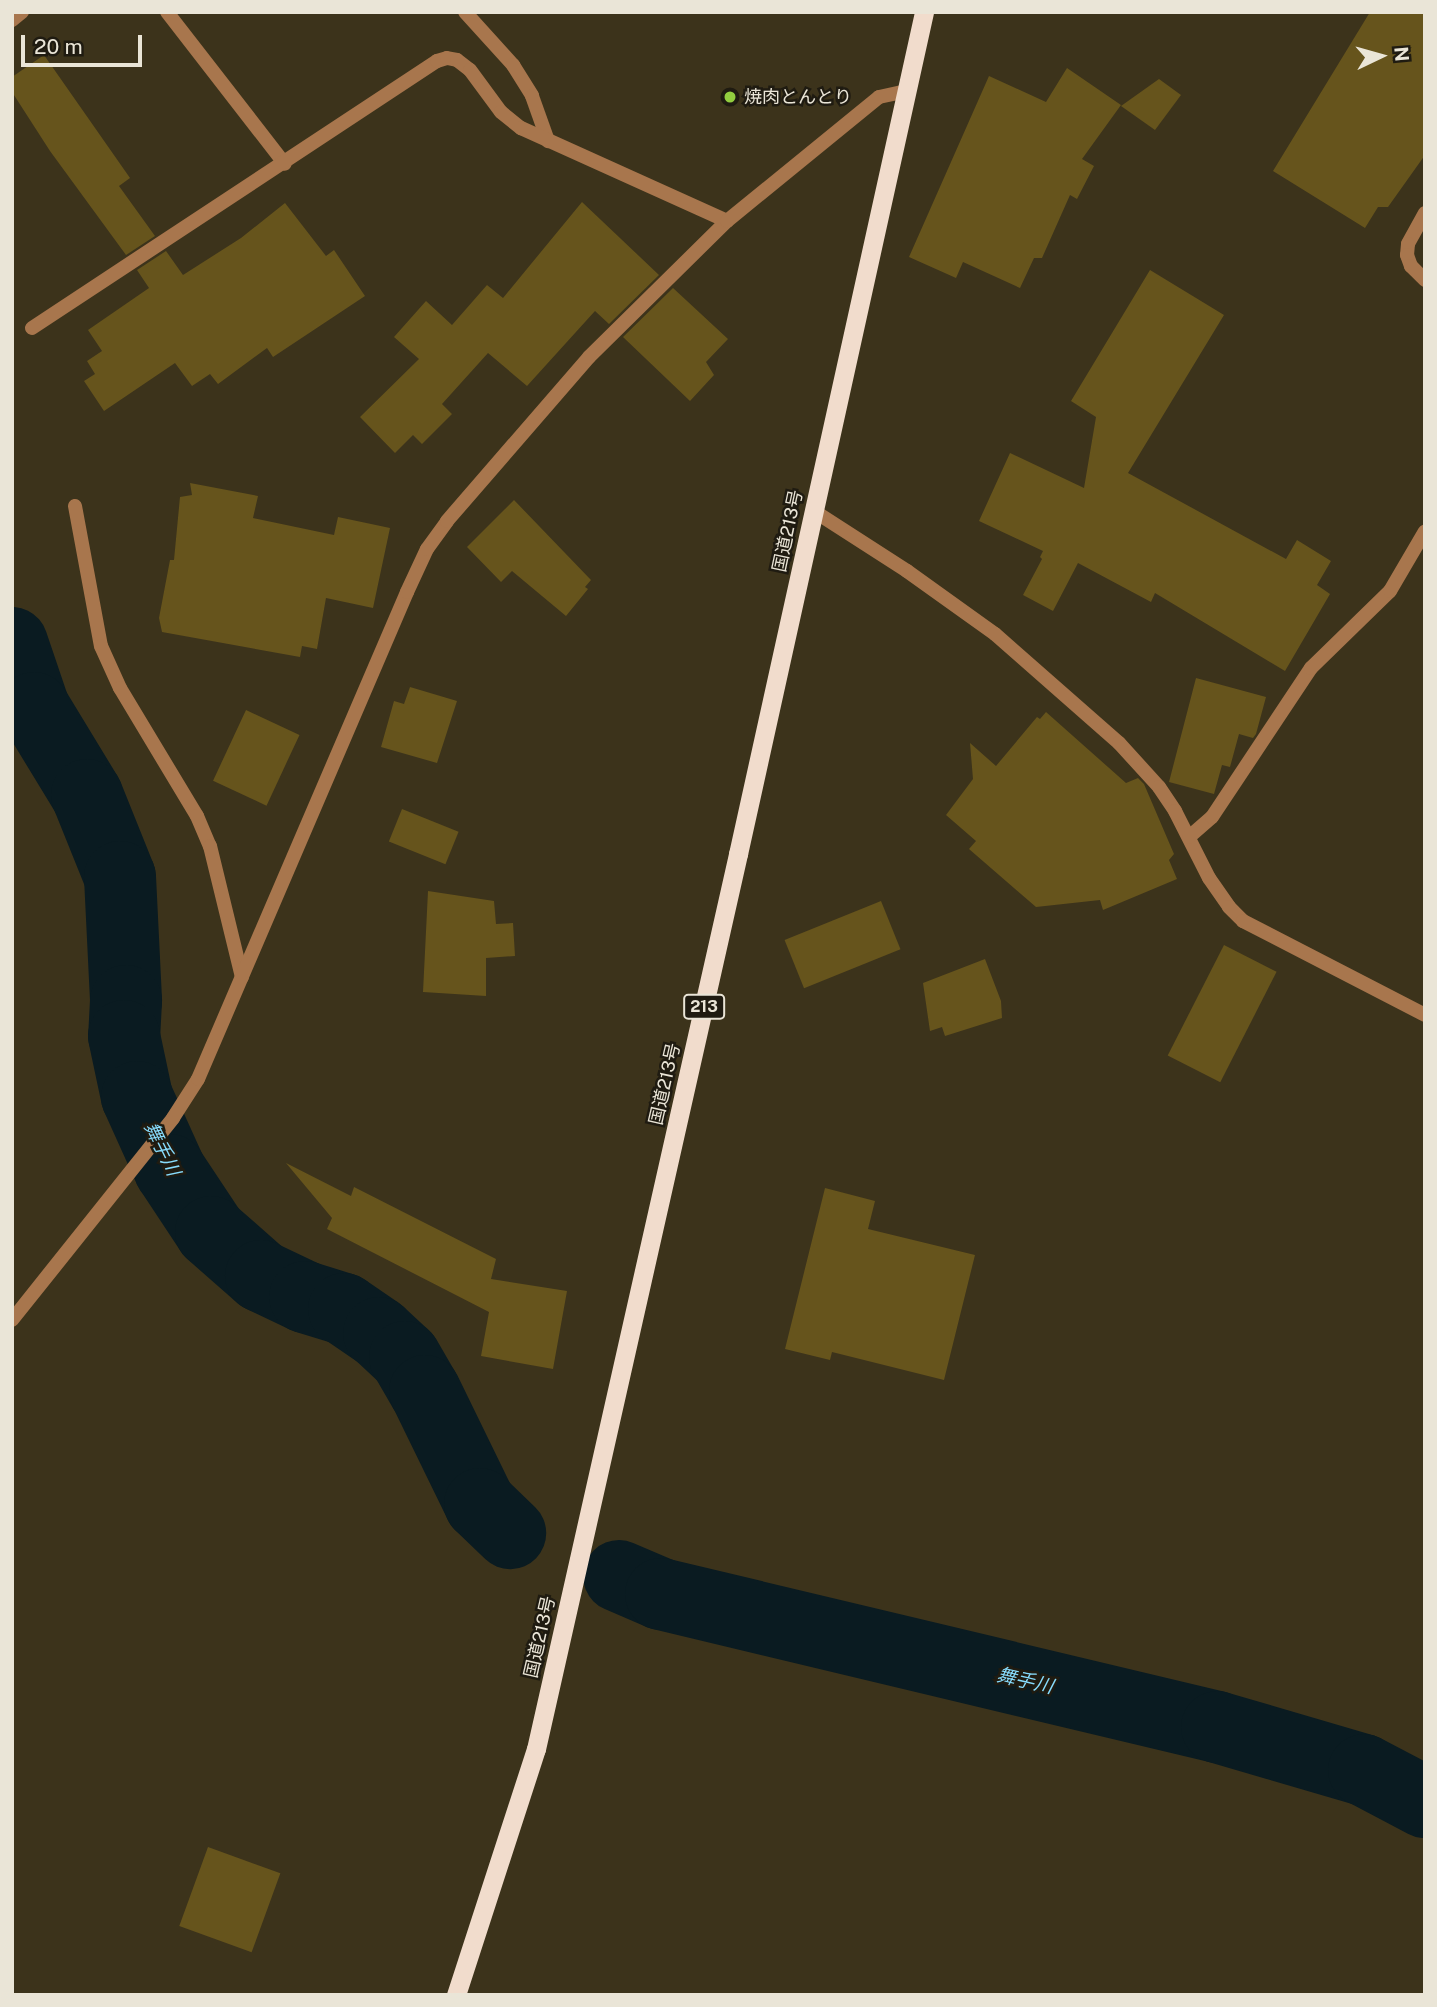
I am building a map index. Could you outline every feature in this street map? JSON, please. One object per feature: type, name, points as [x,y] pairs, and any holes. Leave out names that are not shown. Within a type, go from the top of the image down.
[{"type":"highway","name":"国道213号","points":[[456,1995],[536,1749],[924,12]]},
{"type":"street","points":[[12,20],[22,12]]},
{"type":"street","points":[[167,12],[285,164]]},
{"type":"street","points":[[465,12],[513,65],[532,96],[548,141]]},
{"type":"street","points":[[32,328],[285,164],[437,61],[447,58],[457,60],[470,70],[501,112],[521,128],[727,221]]},
{"type":"street","points":[[12,1320],[182,1104],[198,1079],[427,550],[508,448],[589,357],[727,221],[880,96],[907,91]]},
{"type":"street","points":[[1425,213],[1408,244],[1407,255],[1411,266],[1425,281]]},
{"type":"street","points":[[75,506],[100,646],[120,688],[197,816],[210,846],[242,977]]},
{"type":"street","points":[[814,511],[958,606],[1119,743],[1159,787],[1189,837],[1209,878],[1229,907],[1243,921],[1425,1015]]},
{"type":"street","points":[[1189,837],[1212,817],[1311,668],[1390,591],[1425,531]]},
{"type":"building","points":[[1370,12],[1425,12],[1425,155],[1388,207],[1378,207],[1365,228],[1273,171]]},
{"type":"building","points":[[44,55],[130,178],[119,186],[155,236],[126,255],[50,151],[12,92],[12,77]]},
{"type":"building","points":[[1067,68],[1121,105],[1082,159],[1094,166],[1077,199],[1070,195],[1042,258],[1034,258],[1020,288],[963,262],[956,278],[909,257],[989,76],[1046,102]]},
{"type":"building","points":[[1159,79],[1181,95],[1155,130],[1121,106]]},
{"type":"building","points":[[582,202],[659,275],[609,324],[595,311],[527,386],[488,353],[442,404],[452,414],[422,444],[413,435],[395,453],[360,417],[419,359],[394,337],[426,301],[452,325],[487,285],[503,298]]},
{"type":"building","points":[[285,203],[326,256],[334,250],[365,296],[273,357],[267,348],[218,384],[210,374],[192,386],[175,363],[104,411],[84,381],[95,374],[87,361],[102,351],[88,330],[149,288],[137,270],[166,251],[183,275],[241,238]]},
{"type":"building","points":[[1150,270],[1224,315],[1128,473],[1286,559],[1297,540],[1331,561],[1317,585],[1330,594],[1285,671],[1155,593],[1151,602],[1078,563],[1053,611],[1023,595],[1042,559],[1040,557],[1043,551],[979,521],[1010,453],[1084,488],[1096,417],[1071,401]]},
{"type":"building","points":[[673,288],[728,339],[706,362],[714,375],[690,401],[623,337]]},
{"type":"building","points":[[190,483],[258,496],[253,518],[334,535],[338,517],[390,528],[373,608],[326,598],[317,649],[302,646],[300,657],[162,632],[159,618],[170,560],[174,560],[180,497],[192,495]]},
{"type":"building","points":[[514,500],[591,580],[585,587],[588,589],[566,616],[512,571],[501,582],[467,547]]},
{"type":"building","points":[[1196,678],[1266,697],[1256,734],[1253,738],[1239,734],[1230,767],[1222,765],[1214,794],[1169,782]]},
{"type":"building","points":[[410,687],[457,701],[437,763],[381,747],[394,701],[404,704]]},
{"type":"building","points":[[246,710],[299,735],[267,806],[213,781]]},
{"type":"building","points":[[1046,712],[1126,783],[1138,778],[1144,784],[1174,854],[1169,860],[1177,879],[1103,910],[1100,900],[1036,907],[969,849],[976,841],[946,815],[973,779],[970,743],[996,766],[1037,717],[1040,719]]},
{"type":"building","points":[[402,809],[459,832],[445,864],[389,841]]},
{"type":"building","points":[[428,891],[494,901],[496,924],[513,923],[515,956],[486,958],[486,996],[423,992]]},
{"type":"building","points":[[881,901],[900,949],[804,988],[785,940]]},
{"type":"building","points":[[1224,945],[1277,972],[1220,1082],[1168,1055]]},
{"type":"building","points":[[985,959],[1001,1001],[1002,1018],[945,1036],[942,1027],[930,1031],[923,983]]},
{"type":"building","points":[[286,1163],[351,1196],[354,1187],[496,1259],[491,1279],[567,1291],[553,1369],[481,1356],[489,1312],[327,1229],[332,1218]]},
{"type":"building","points":[[825,1188],[875,1201],[868,1229],[975,1255],[944,1380],[832,1352],[830,1360],[785,1349]]},
{"type":"building","points":[[208,1847],[280,1873],[252,1952],[179,1926]]},
{"type":"waterway","name":"舞手川","points":[[12,643],[34,708],[87,795],[120,877],[126,1001],[124,1036],[137,1097],[170,1170],[211,1232],[261,1276],[305,1297],[344,1309],[379,1333],[405,1357],[425,1391],[480,1504],[510,1533]]},
{"type":"waterway","name":"舞手川","points":[[619,1576],[661,1594],[1217,1727],[1364,1770],[1425,1802]]},
{"type":"place","name":"焼肉とんとり","points":[[730,97]]}]
